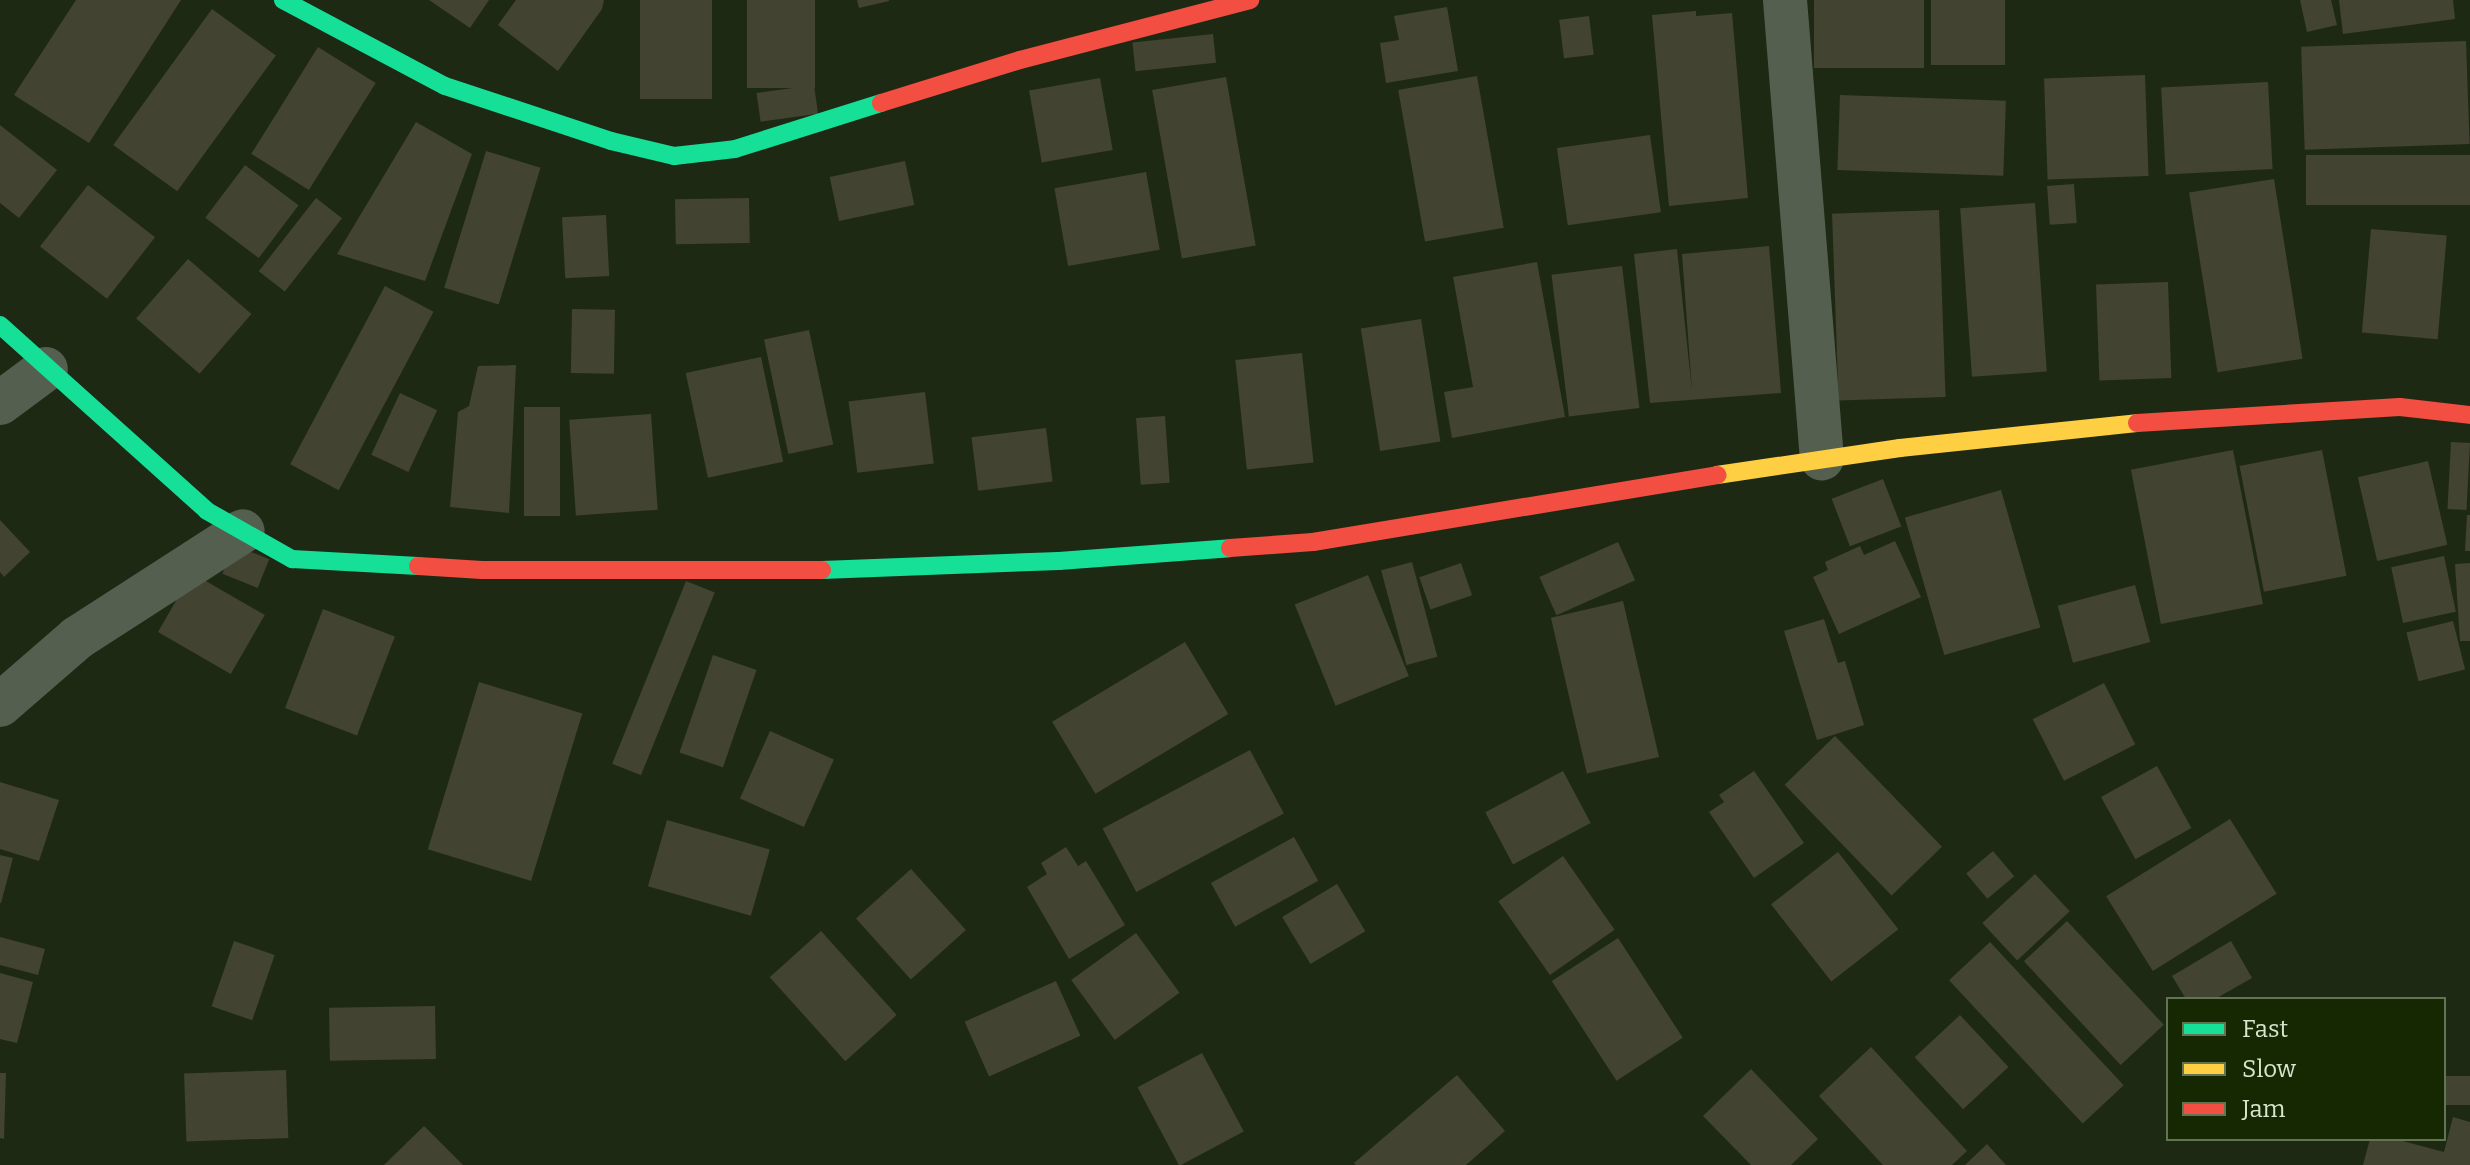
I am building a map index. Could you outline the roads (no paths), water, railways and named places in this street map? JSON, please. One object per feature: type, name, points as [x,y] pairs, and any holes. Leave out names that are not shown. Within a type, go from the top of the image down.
[{"type":"street","points":[[283,0],[330,16],[445,86],[611,141],[674,156],[735,149],[1020,60],[1250,0]]},
{"type":"street","points":[[1785,0],[1822,459]]},
{"type":"street","points":[[0,325],[207,511],[292,559],[482,570],[807,571],[1059,561],[1313,542],[1822,459],[2152,421],[2400,407],[2470,415]]},
{"type":"street","points":[[0,403],[46,369]]},
{"type":"street","points":[[0,705],[77,638],[243,531]]}]
